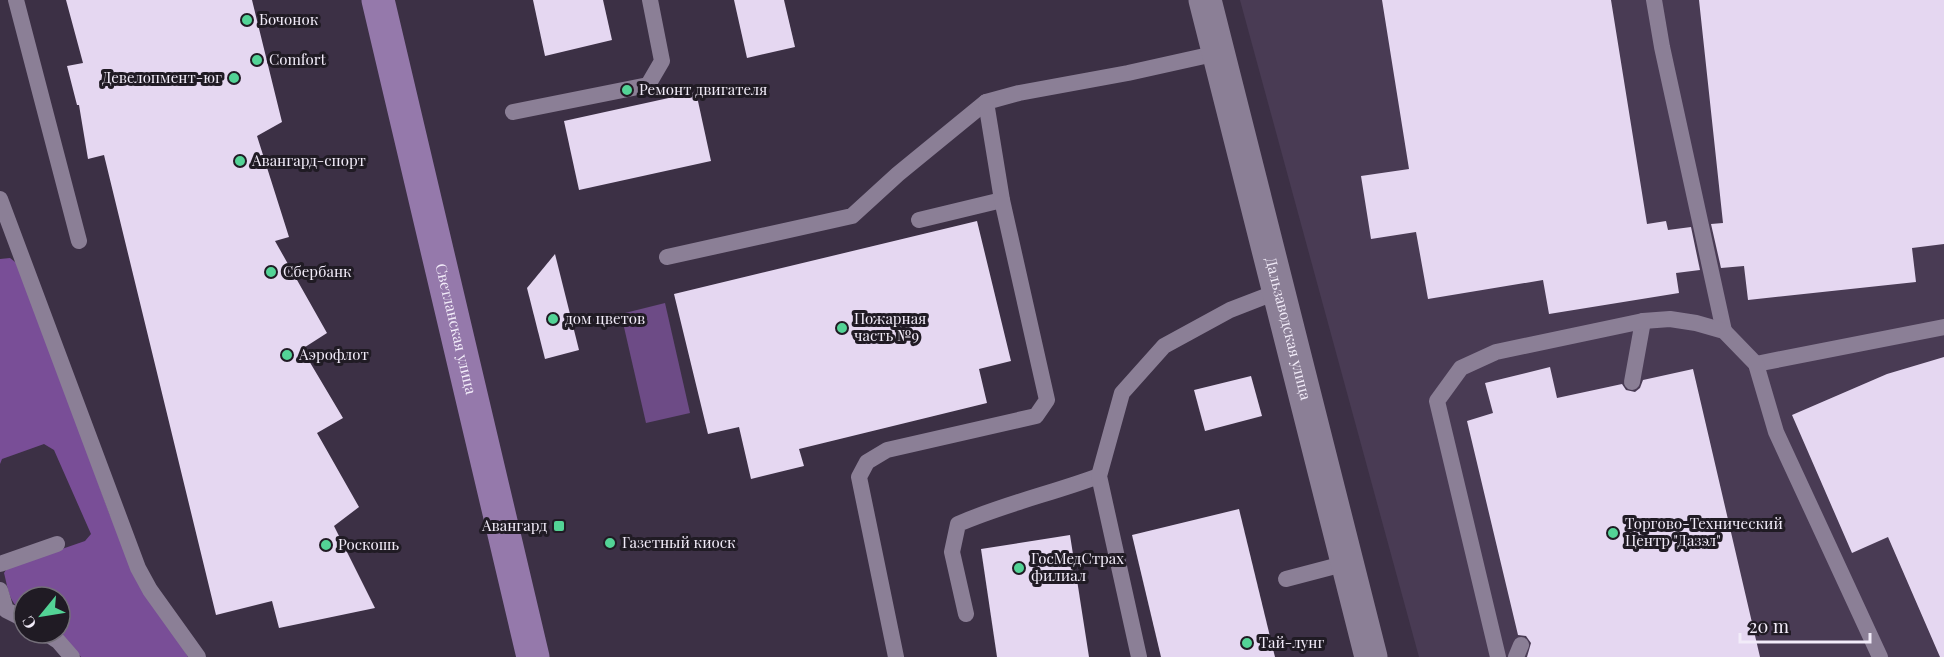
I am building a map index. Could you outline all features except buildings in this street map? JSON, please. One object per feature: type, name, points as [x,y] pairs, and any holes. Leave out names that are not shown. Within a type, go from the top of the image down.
[{"type":"main road","name":"Светланская улица","points":[[378,0],[533,657]]},
{"type":"street","name":"Дальзаводская улица","points":[[1205,0],[1371,657]]},
{"type":"lane","points":[[16,0],[79,241]]},
{"type":"lane","points":[[513,112],[648,85],[662,61],[650,0]]},
{"type":"lane","points":[[1654,0],[1662,47],[1724,331]]},
{"type":"lane","points":[[667,257],[852,216],[898,174],[986,102],[1019,93],[1128,73],[1218,53]]},
{"type":"lane","points":[[896,657],[859,477],[867,462],[887,450],[1035,416],[1047,400],[1002,200],[986,102]]},
{"type":"lane","points":[[0,199],[138,568],[150,590],[198,657]]},
{"type":"lane","points":[[920,220],[1002,200]]},
{"type":"lane","points":[[1139,657],[1100,476],[1122,393],[1164,346],[1230,310],[1279,291]]},
{"type":"lane","points":[[1498,657],[1437,401],[1461,368],[1496,352],[1643,321],[1670,319],[1724,331],[1756,364],[1776,432],[1880,657]]},
{"type":"lane","points":[[1632,382],[1643,321]]},
{"type":"lane","points":[[1756,364],[1944,327]]},
{"type":"lane","points":[[966,614],[952,552],[958,524],[986,512],[1100,476]]},
{"type":"lane","points":[[0,564],[57,544]]},
{"type":"lane","points":[[1286,579],[1347,563]]},
{"type":"lane","points":[[0,590],[3,612]]},
{"type":"lane","points":[[62,645],[72,657]]},
{"type":"shaded area","points":[[1240,0],[1944,0],[1944,657],[1419,657]]},
{"type":"shaded area","points":[[10,258],[19,265],[110,515],[188,657],[81,657],[70,645],[72,585],[12,585],[12,600],[4,573],[7,568],[85,541],[91,534],[54,450],[44,444],[2,459],[0,464],[0,259]]},
{"type":"shaded area","points":[[665,303],[690,413],[646,423],[621,314]]},
{"type":"place","name":"Бочонок","points":[[247,20]]},
{"type":"place","name":"Comfort","points":[[257,60]]},
{"type":"place","name":"Девелопмент-юг","points":[[234,78]]},
{"type":"place","name":"Ремонт двигателя","points":[[627,90]]},
{"type":"place","name":"Авангард-спорт","points":[[240,161]]},
{"type":"place","name":"Сбербанк","points":[[271,272]]},
{"type":"place","name":"дом цветов","points":[[553,319]]},
{"type":"place","name":"Пожарная часть №9","points":[[842,328]]},
{"type":"place","name":"Аэрофлот","points":[[287,355]]},
{"type":"place","name":"Авангард","points":[[559,526]]},
{"type":"place","name":"Торгово-Технический Центр \"Дазэл\"","points":[[1613,533]]},
{"type":"place","name":"Газетный киоск","points":[[610,543]]},
{"type":"place","name":"Роскошь","points":[[326,545]]},
{"type":"place","name":"ГосМедСтрах филиал","points":[[1019,568]]},
{"type":"place","name":"Тай-лунг","points":[[1247,643]]}]
